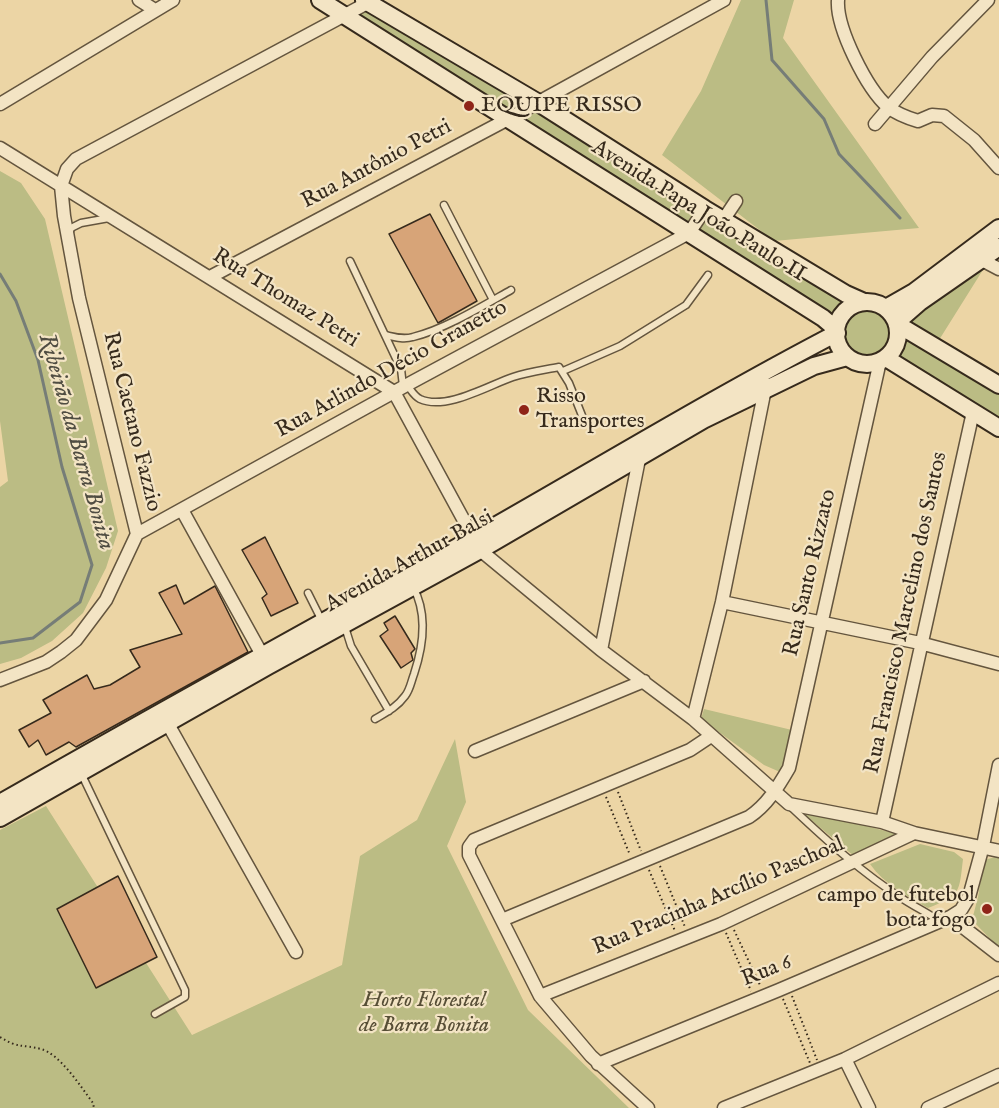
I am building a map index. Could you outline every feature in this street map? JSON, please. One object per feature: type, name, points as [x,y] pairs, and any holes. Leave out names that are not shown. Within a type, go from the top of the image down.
[{"type":"main road","name":"Avenida Papa João Paulo II","points":[[320,0],[823,318],[836,331]]},
{"type":"main road","name":"Avenida Papa João Paulo II","points":[[368,1],[537,102],[705,209],[846,294],[864,302]]},
{"type":"main road","points":[[978,255],[999,228]]},
{"type":"main road","points":[[999,247],[978,255],[914,292],[893,318],[897,342],[893,351],[883,360],[866,364],[847,357],[841,349],[836,331],[840,319],[854,305],[864,302],[874,303],[893,318],[999,385]]},
{"type":"main road","name":"Avenida Arthur Balsi","points":[[265,660],[322,621],[410,580],[477,544],[641,449],[767,370],[836,331]]},
{"type":"main road","name":"Avenida Arthur Balsi","points":[[641,449],[814,366],[847,357]]},
{"type":"main road","points":[[883,360],[999,428]]},
{"type":"main road","name":"Avenida Arthur Balsi","points":[[0,803],[164,717],[265,660],[344,624],[410,580]]},
{"type":"main road","name":"Avenida Arthur Balsi","points":[[0,818],[81,773],[164,717]]},
{"type":"street","points":[[139,0],[155,10]]},
{"type":"street","points":[[0,104],[173,0]]},
{"type":"street","points":[[838,0],[837,9],[844,33],[866,82],[889,108],[918,121],[932,115],[945,116],[974,140],[999,168]]},
{"type":"street","points":[[874,124],[932,57],[988,0]]},
{"type":"street","points":[[61,186],[67,169],[76,159],[368,1]]},
{"type":"street","name":"Rua Antônio Petri","points":[[210,277],[508,119],[722,1]]},
{"type":"street","name":"Rua Thomaz Petri","points":[[0,148],[210,277],[405,386],[477,544]]},
{"type":"street","name":"Rua Caetano Fazzio","points":[[0,680],[46,662],[76,640],[106,600],[137,534],[79,298],[67,237],[61,186]]},
{"type":"street","points":[[724,219],[736,201]]},
{"type":"street","points":[[689,233],[705,209]]},
{"type":"street","name":"Rua Arlindo Décio Granetto","points":[[137,534],[689,233]]},
{"type":"street","points":[[978,255],[999,269]]},
{"type":"street","name":"Rua Santo Rizzato","points":[[502,920],[749,817],[761,809],[775,791],[789,768],[883,360]]},
{"type":"street","points":[[693,719],[722,602],[765,390],[767,370]]},
{"type":"street","name":"Rua Francisco Marcelino dos Santos","points":[[882,822],[973,412]]},
{"type":"street","points":[[601,650],[641,449]]},
{"type":"street","points":[[182,510],[265,660]]},
{"type":"street","points":[[477,544],[601,650],[693,719],[789,804],[882,822],[914,833],[999,851]]},
{"type":"street","points":[[722,602],[920,643],[999,664]]},
{"type":"street","points":[[475,751],[644,681]]},
{"type":"street","points":[[164,717],[296,952]]},
{"type":"street","points":[[648,1108],[598,1064],[540,996],[469,855],[469,847],[474,840],[615,783],[690,750],[711,736]]},
{"type":"street","points":[[999,765],[983,846],[969,897],[961,910],[945,919],[999,955]]},
{"type":"street","name":"Rua Pracinha Arcílio Paschoal","points":[[540,996],[725,922],[914,833]]},
{"type":"street","name":"Rua 6","points":[[598,1064],[945,919]]},
{"type":"street","points":[[724,1108],[844,1059],[999,983]]},
{"type":"street","points":[[844,1059],[869,1108]]},
{"type":"street","points":[[928,1108],[999,1075]]},
{"type":"lane","points":[[444,205],[493,300]]},
{"type":"lane","points":[[67,237],[71,228],[81,223],[114,218]]},
{"type":"lane","points":[[350,261],[401,369],[405,386],[413,394],[421,399],[436,401],[468,396],[514,376],[559,367],[563,371],[583,418]]},
{"type":"lane","points":[[563,371],[620,345],[686,304],[708,275]]},
{"type":"lane","points":[[385,335],[412,338],[450,322],[511,290]]},
{"type":"lane","points":[[401,369],[405,386]]},
{"type":"lane","points":[[375,719],[395,708],[407,694],[420,654],[423,622],[418,597],[410,580]]},
{"type":"lane","points":[[308,593],[322,621]]},
{"type":"lane","points":[[344,624],[351,646],[389,711]]},
{"type":"lane","points":[[81,773],[185,990],[184,997],[155,1014]]},
{"type":"lane","points":[[789,804],[828,842],[904,900],[945,919]]},
{"type":"path","points":[[615,783],[646,861],[684,937]]},
{"type":"path","points":[[602,788],[646,861],[684,937]]},
{"type":"path","points":[[725,922],[760,997]]},
{"type":"path","points":[[725,922],[760,997]]},
{"type":"path","points":[[784,988],[817,1070]]},
{"type":"path","points":[[784,988],[817,1070]]},
{"type":"path","points":[[0,1037],[13,1046],[43,1049],[66,1066],[93,1103],[94,1108]]},
{"type":"green space","points":[[741,0],[794,0],[783,38],[919,228],[774,241],[662,155],[701,91]]},
{"type":"green space","points":[[365,2],[535,102],[509,117],[345,14]]},
{"type":"green space","points":[[537,103],[704,209],[689,231],[511,119]]},
{"type":"green space","points":[[0,171],[21,183],[45,219],[118,531],[106,568],[83,613],[52,641],[21,658],[0,664],[0,487],[8,481],[0,421]]},
{"type":"green space","points":[[705,210],[854,301],[841,309],[833,321],[691,233]]},
{"type":"green space","points":[[986,265],[939,340],[906,320]]},
{"type":"green space","points":[[862,306],[874,306],[884,310],[892,318],[896,334],[892,350],[884,358],[874,362],[862,362],[852,358],[844,350],[840,340],[840,328],[844,318],[852,310]]},
{"type":"green space","points":[[900,335],[999,389],[999,421],[893,354]]},
{"type":"green space","points":[[704,709],[792,730],[783,769],[780,772],[764,765],[701,719]]},
{"type":"green space","name":"Horto Florestal de Barra Bonita","points":[[455,739],[466,802],[447,846],[528,1010],[629,1108],[0,1108],[0,830],[46,806],[192,1035],[342,965],[360,856],[417,820]]},
{"type":"green space","points":[[797,808],[897,834],[855,857]]},
{"type":"green space","points":[[920,844],[954,852],[963,859],[959,886],[953,896],[928,908],[889,884],[870,864]]},
{"type":"green space","name":"campo de futebol bota fogo","points":[[999,856],[999,948],[972,920],[984,860]]},
{"type":"building","points":[[430,214],[477,301],[438,323],[389,234]]},
{"type":"building","points":[[265,537],[298,603],[271,616],[262,598],[267,594],[242,550]]},
{"type":"building","points":[[176,585],[184,604],[215,586],[248,652],[76,747],[69,742],[46,755],[38,740],[29,747],[19,730],[51,713],[43,700],[87,675],[94,689],[110,685],[140,667],[130,650],[182,634],[159,593]]},
{"type":"building","points":[[395,616],[415,649],[411,653],[413,660],[401,668],[380,636],[388,630],[384,623]]},
{"type":"building","points":[[118,876],[157,957],[96,988],[57,909]]},
{"type":"waterway","points":[[766,0],[772,60],[824,119],[839,154],[900,218]]},
{"type":"waterway","name":"Ribeirão da Barra Bonita","points":[[0,274],[16,301],[38,360],[62,467],[92,565],[80,602],[33,638],[0,643]]},
{"type":"place","name":"EQUIPE RISSO","points":[[469,106]]},
{"type":"place","name":"Risso Transportes","points":[[524,410]]},
{"type":"place","name":"campo de futebol bota fogo","points":[[987,909]]}]
